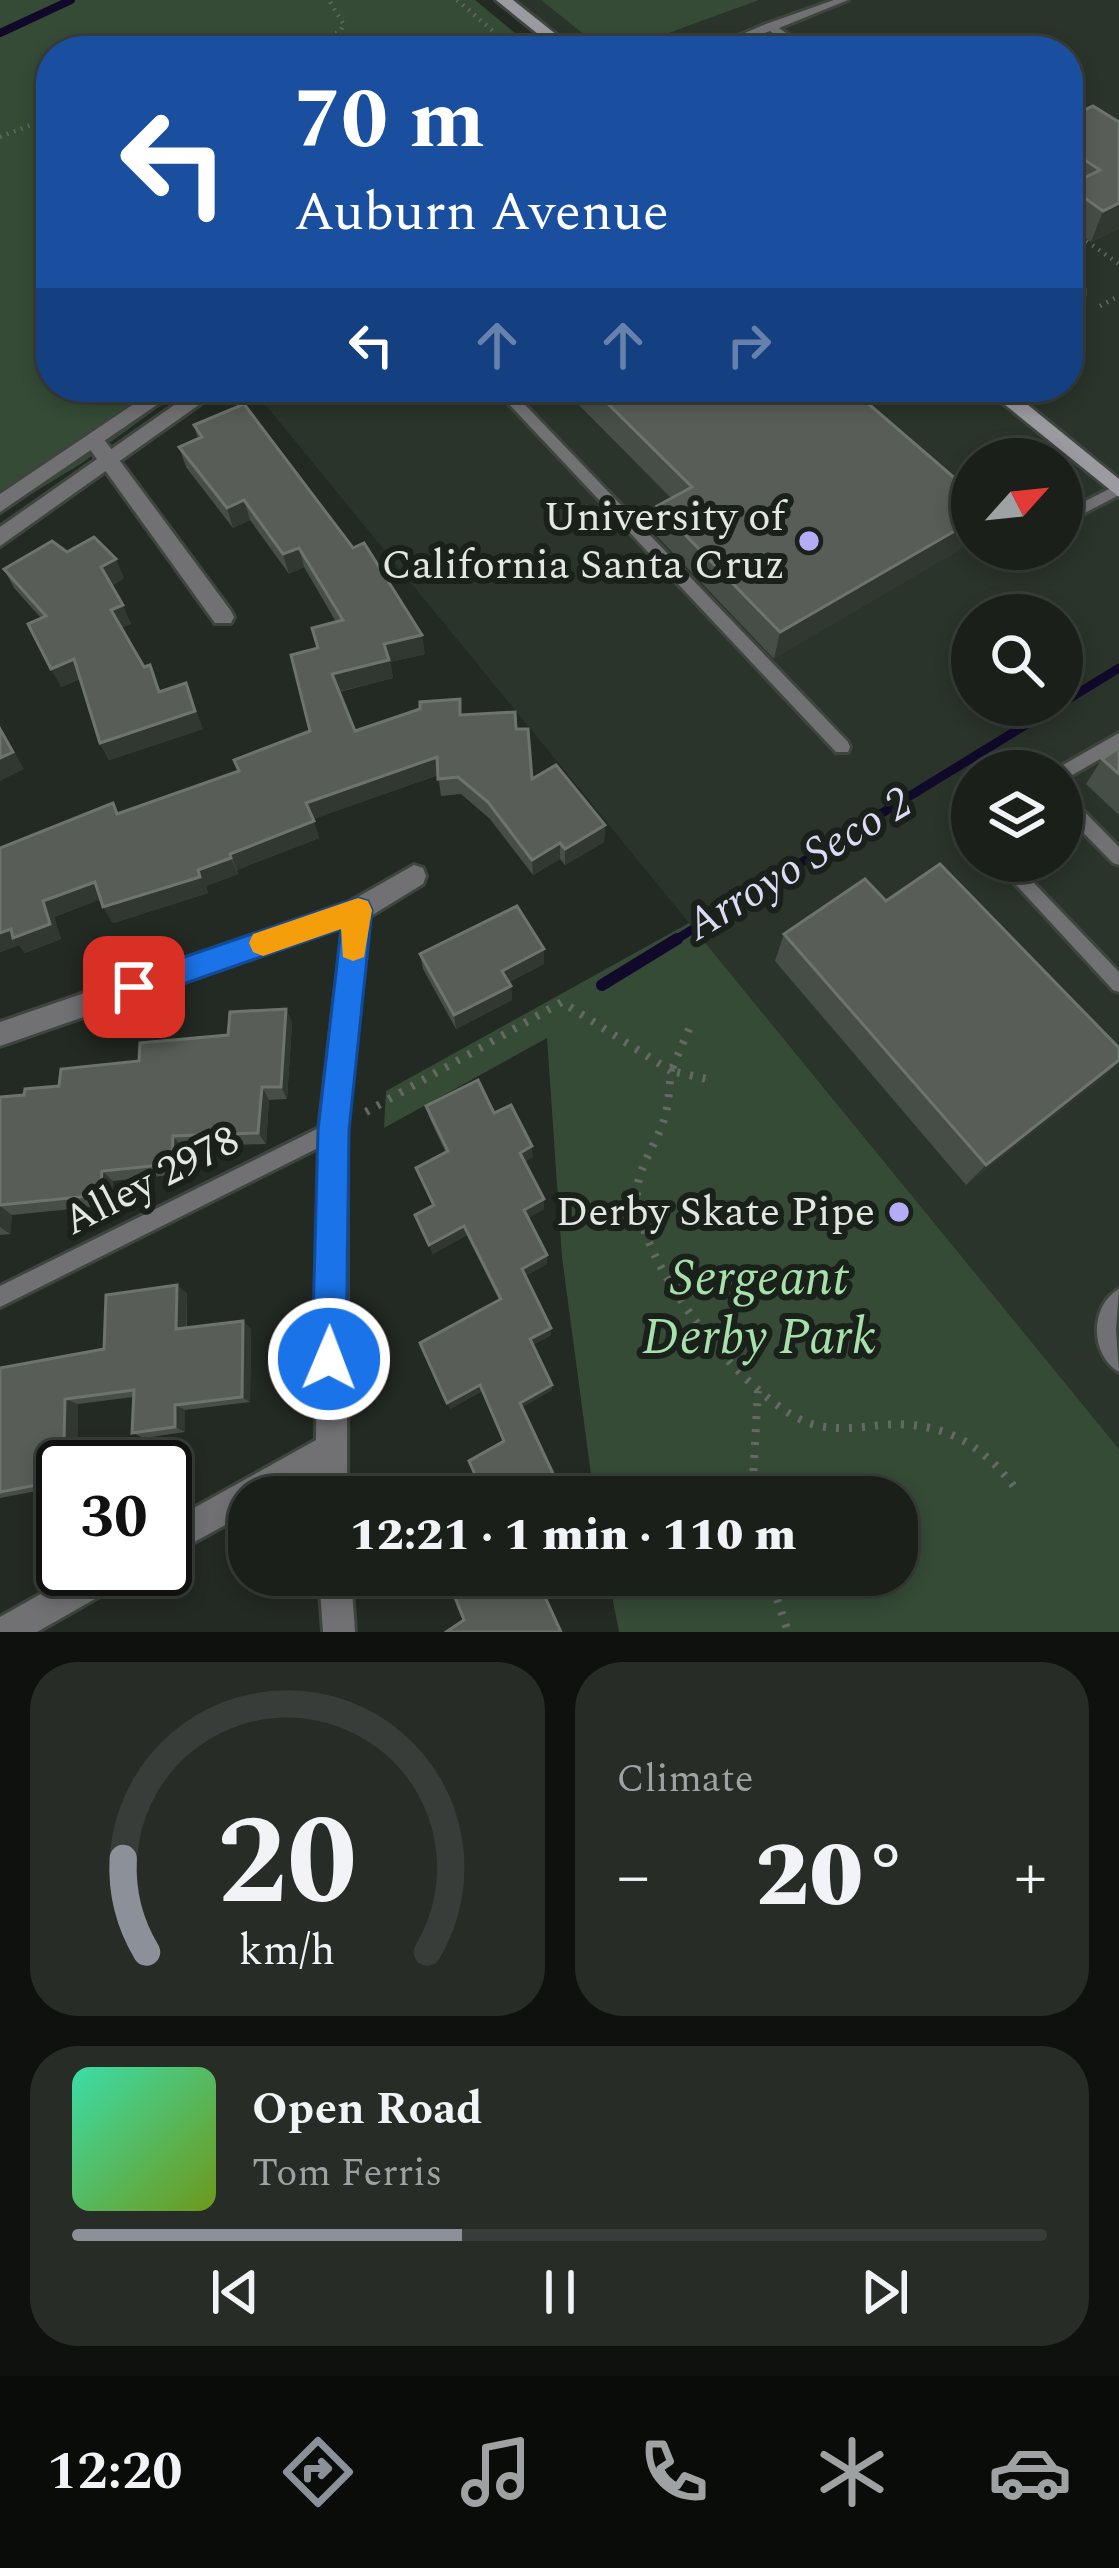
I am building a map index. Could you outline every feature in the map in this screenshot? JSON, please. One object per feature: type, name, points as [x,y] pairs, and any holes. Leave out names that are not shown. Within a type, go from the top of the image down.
[{"type":"main road","points":[[504,0],[550,36]]},
{"type":"main road","points":[[1011,402],[1118,489]]},
{"type":"street","points":[[0,504],[152,402]]},
{"type":"street","points":[[0,538],[193,402]]},
{"type":"street","points":[[96,443],[223,617]]},
{"type":"street","points":[[0,1034],[358,910],[414,876]]},
{"type":"street","points":[[330,1476],[333,1130],[358,910]]},
{"type":"street","points":[[192,1527],[328,1450]]},
{"type":"street","points":[[5,1632],[69,1596]]},
{"type":"street","points":[[336,1596],[339,1632]]},
{"type":"lane","points":[[745,36],[843,0]]},
{"type":"lane","points":[[770,26],[784,36]]},
{"type":"lane","points":[[514,402],[842,747]]},
{"type":"lane","points":[[1083,508],[1118,489]]},
{"type":"lane","points":[[1083,761],[1119,740]]},
{"type":"lane","points":[[1083,821],[1119,858]]},
{"type":"lane","points":[[1022,882],[1119,984]]},
{"type":"lane","name":"Alley 2978","points":[[0,1297],[333,1130]]},
{"type":"lane","points":[[1119,1299],[1106,1318],[1105,1335],[1119,1362]]},
{"type":"path","points":[[328,36],[344,25],[329,0]]},
{"type":"path","points":[[457,0],[499,36]]},
{"type":"path","points":[[0,137],[36,123]]},
{"type":"path","points":[[1083,238],[1119,264]]},
{"type":"path","points":[[1100,306],[1119,296]]},
{"type":"path","points":[[333,1130],[562,1002],[671,1072],[707,1079]]},
{"type":"path","points":[[688,1029],[671,1072],[665,1117],[637,1195],[643,1229],[664,1280],[758,1388],[801,1420],[846,1432],[904,1423],[972,1440],[1000,1465],[1015,1488]]},
{"type":"path","points":[[753,1476],[758,1388]]},
{"type":"path","points":[[776,1596],[788,1632]]},
{"type":"shaded area","points":[[502,0],[1119,0],[1119,1449],[263,402],[1083,402],[1083,36],[547,36]]},
{"type":"green space","points":[[0,0],[475,0],[519,36],[36,36],[36,402],[165,402],[82,463],[0,513]]},
{"type":"green space","points":[[541,0],[759,0],[660,36],[586,36]]},
{"type":"green space","name":"Sergeant Derby Park","points":[[689,923],[1119,1449],[1119,1632],[619,1632],[612,1596],[918,1596],[918,1476],[591,1476],[562,1257],[547,1038],[384,1128],[386,1091]]},
{"type":"building","points":[[1093,106],[1119,122],[1119,203],[1103,211],[1083,197],[1083,178],[1100,170],[1083,159],[1083,111]]},
{"type":"building","name":"University of California Santa Cruz","points":[[606,402],[866,402],[951,475],[951,533],[780,632],[657,506],[692,487]]},
{"type":"building","points":[[244,404],[353,548],[364,543],[422,635],[384,644],[389,660],[332,674],[355,731],[420,709],[420,702],[460,699],[460,715],[515,712],[516,729],[528,729],[532,779],[556,765],[605,825],[565,849],[560,843],[532,860],[488,802],[458,777],[438,779],[437,757],[306,803],[314,821],[230,854],[231,858],[198,870],[200,877],[103,907],[95,882],[43,901],[50,924],[13,938],[11,929],[0,933],[0,848],[113,803],[117,814],[239,771],[234,760],[310,731],[291,655],[318,648],[312,628],[343,620],[299,548],[283,554],[244,500],[227,508],[179,447],[202,437],[194,425]]},
{"type":"building","points":[[94,537],[116,559],[101,567],[123,605],[111,610],[144,667],[150,665],[159,692],[186,683],[195,711],[100,743],[74,659],[51,669],[28,624],[46,616],[4,569],[52,541],[67,552]]},
{"type":"building","points":[[0,729],[13,752],[0,758]]},
{"type":"building","points":[[1119,748],[1119,774],[1102,759]]},
{"type":"building","points":[[940,864],[951,882],[958,882],[1119,1048],[1119,1060],[986,1165],[784,934],[865,879],[886,901]]},
{"type":"building","points":[[517,906],[544,949],[502,971],[511,986],[454,1015],[420,954]]},
{"type":"building","points":[[286,1009],[281,1087],[262,1087],[258,1133],[173,1136],[172,1164],[102,1171],[100,1195],[0,1205],[0,1097],[59,1086],[61,1069],[139,1061],[140,1043],[228,1035],[230,1012]]},
{"type":"building","points":[[478,1080],[494,1113],[511,1105],[532,1146],[520,1153],[544,1199],[524,1210],[547,1255],[522,1269],[551,1328],[530,1339],[552,1385],[520,1403],[554,1476],[476,1476],[469,1461],[504,1441],[480,1385],[447,1403],[420,1343],[501,1299],[464,1226],[429,1245],[415,1215],[434,1205],[416,1168],[448,1151],[426,1106]]},
{"type":"building","points":[[177,1285],[176,1329],[243,1321],[242,1397],[175,1405],[175,1427],[132,1433],[134,1390],[65,1399],[64,1440],[36,1440],[36,1485],[0,1492],[0,1368],[104,1349],[106,1295]]},
{"type":"building","points":[[454,1596],[545,1596],[561,1632],[446,1632],[464,1620]]},
{"type":"waterway","points":[[0,33],[71,0]]},
{"type":"waterway","name":"Arroyo Seco 2","points":[[1083,690],[1119,668]]},
{"type":"waterway","name":"Arroyo Seco 2","points":[[672,942],[1024,726]]},
{"type":"waterway","name":"Arroyo Seco 2","points":[[602,985],[677,939]]},
{"type":"slow traffic","points":[[263,943],[358,910],[353,947]]},
{"type":"place","name":"University of California Santa Cruz","points":[[809,541]]},
{"type":"place","name":"Derby Skate Pipe","points":[[899,1212]]},
{"type":"route","points":[[134,987],[358,910],[333,1130],[329,1359]]}]
